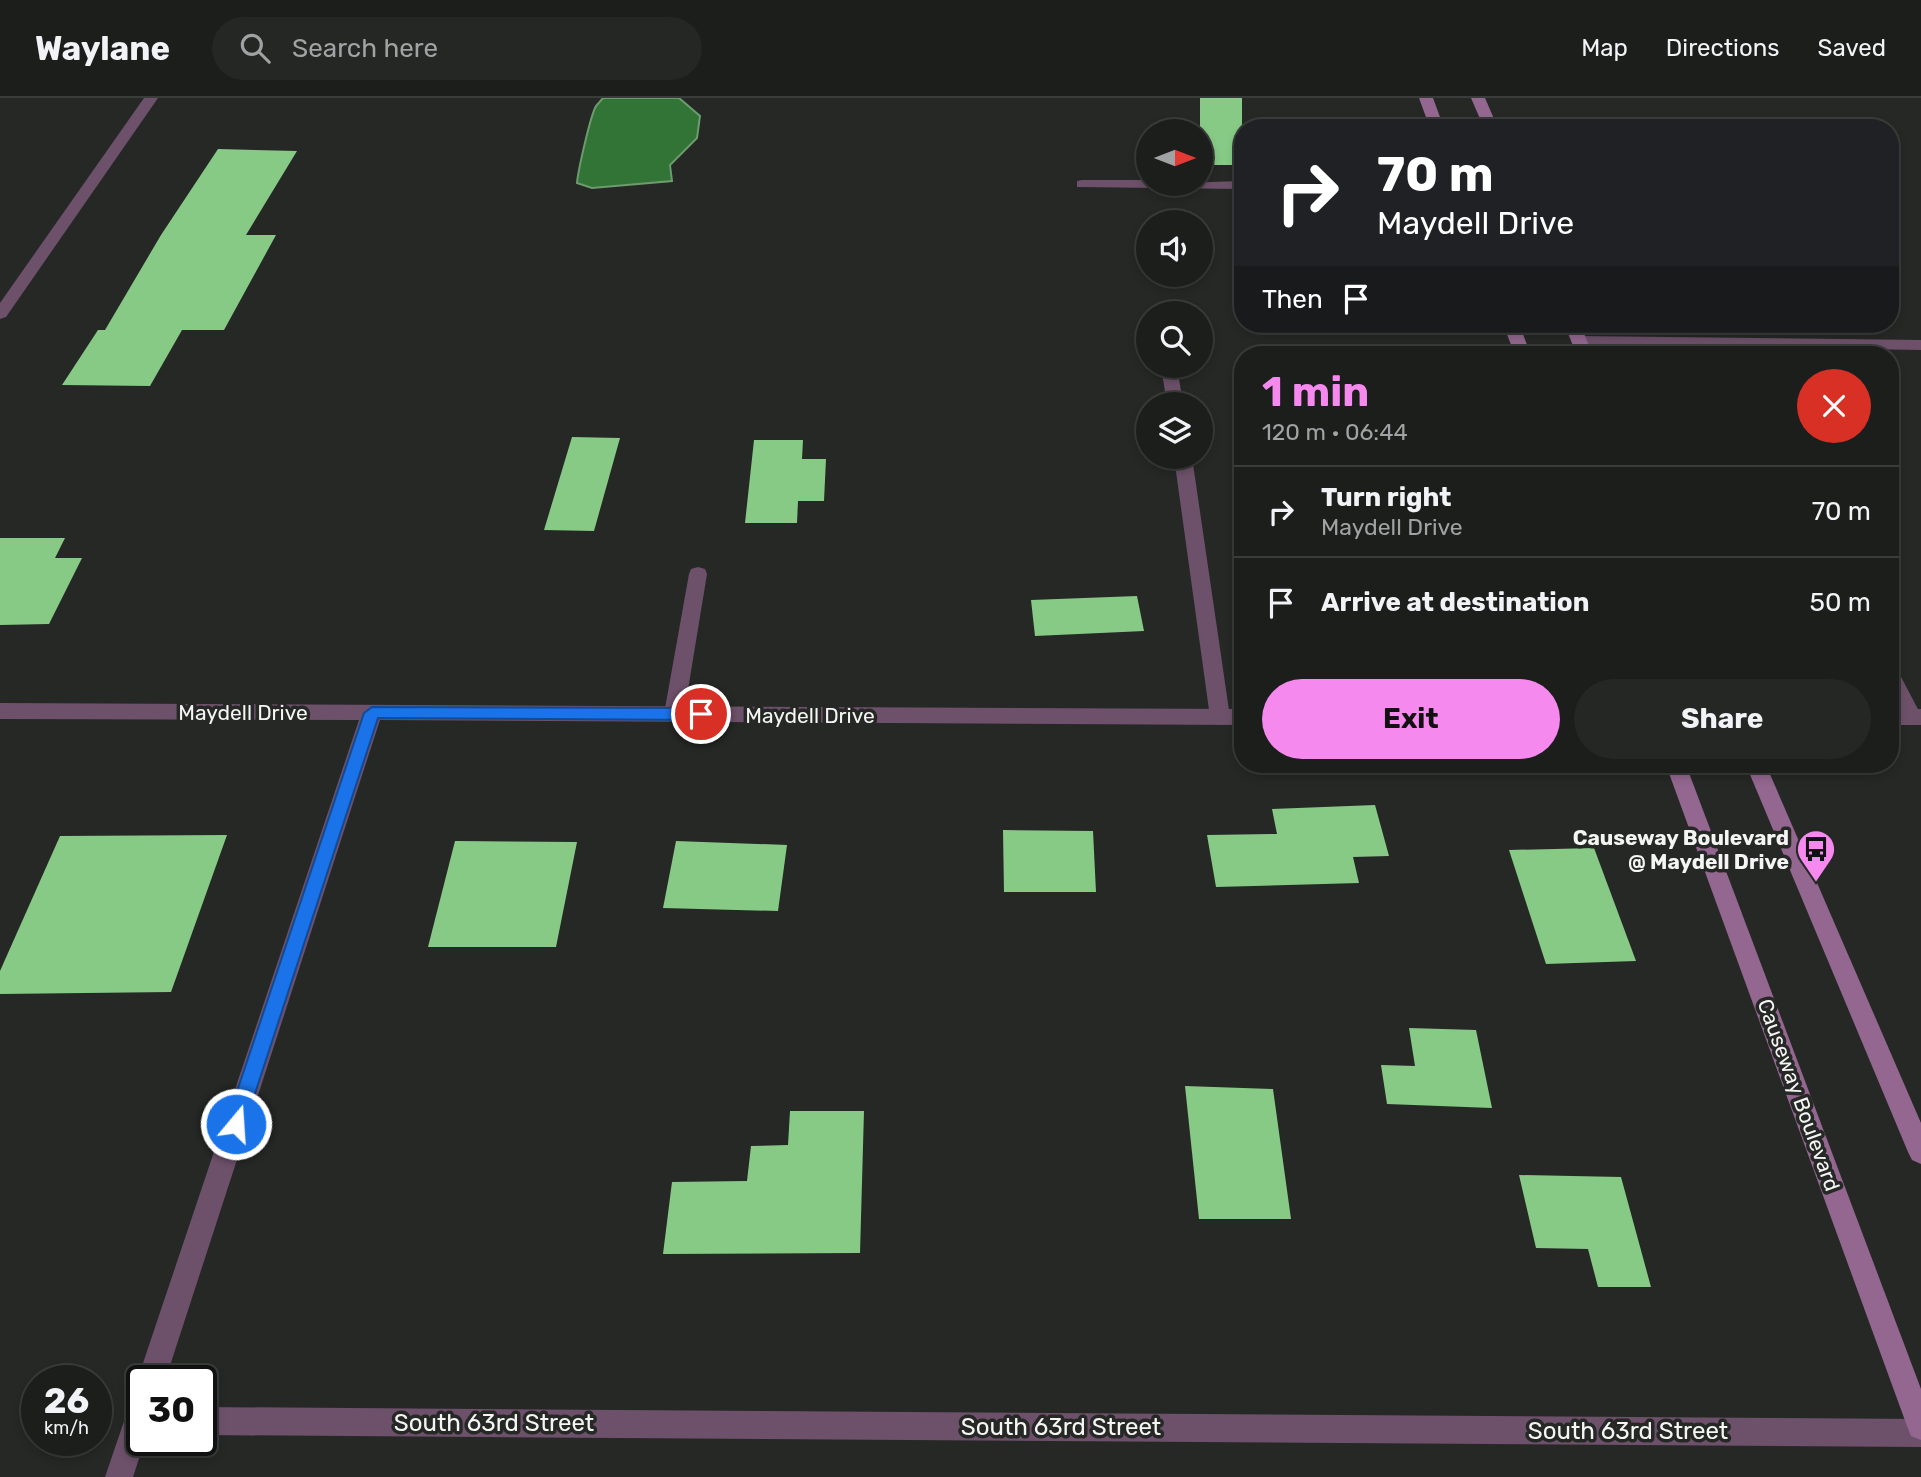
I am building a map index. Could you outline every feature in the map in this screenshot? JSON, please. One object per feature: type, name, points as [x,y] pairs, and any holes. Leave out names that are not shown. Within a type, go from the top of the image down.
[{"type":"main road","points":[[1426,98],[1434,119]]},
{"type":"main road","points":[[1478,98],[1487,119]]},
{"type":"main road","name":"Causeway Boulevard","points":[[1679,773],[1921,1426]]},
{"type":"main road","points":[[1759,773],[1921,1152]]},
{"type":"street","points":[[0,314],[151,98]]},
{"type":"street","points":[[1082,184],[1234,185]]},
{"type":"street","points":[[1808,346],[1921,345]]},
{"type":"street","points":[[1184,469],[1220,717]]},
{"type":"street","points":[[674,714],[698,574]]},
{"type":"street","points":[[1899,690],[1916,717]]},
{"type":"street","name":"Maydell Drive","points":[[0,712],[1234,717]]},
{"type":"street","points":[[156,1365],[372,713]]},
{"type":"street","name":"South 63rd Street","points":[[217,1421],[1921,1433]]},
{"type":"street","points":[[119,1477],[126,1456]]},
{"type":"shaded area","points":[[603,98],[679,98],[700,116],[697,138],[670,165],[672,181],[592,188],[577,183],[591,121],[596,106]]},
{"type":"building","points":[[1200,98],[1242,98],[1242,119],[1234,119],[1234,165],[1213,165],[1213,119],[1200,119]]},
{"type":"building","points":[[218,149],[297,151],[246,235],[276,235],[224,330],[182,330],[150,386],[62,385],[98,330],[105,330],[161,235]]},
{"type":"building","points":[[572,437],[620,438],[594,531],[544,530]]},
{"type":"building","points":[[754,440],[803,440],[802,459],[826,459],[824,501],[798,501],[797,523],[745,523]]},
{"type":"building","points":[[0,538],[65,538],[55,558],[82,558],[49,624],[0,625]]},
{"type":"building","points":[[1137,596],[1144,631],[1035,636],[1031,600]]},
{"type":"building","points":[[1375,805],[1389,856],[1353,857],[1359,883],[1216,887],[1207,835],[1277,834],[1272,809]]},
{"type":"building","points":[[1003,830],[1093,831],[1096,892],[1004,892]]},
{"type":"building","points":[[227,835],[171,992],[0,994],[0,971],[60,836]]},
{"type":"building","points":[[455,841],[577,842],[556,947],[428,947]]},
{"type":"building","points":[[676,841],[787,845],[778,911],[663,908]]},
{"type":"building","points":[[1594,848],[1636,961],[1546,964],[1509,850]]},
{"type":"building","points":[[1409,1028],[1476,1030],[1492,1108],[1387,1104],[1381,1065],[1415,1066]]},
{"type":"building","points":[[1185,1086],[1273,1089],[1291,1219],[1199,1219]]},
{"type":"building","points":[[790,1111],[864,1111],[860,1253],[663,1254],[672,1182],[747,1181],[751,1146],[788,1145]]},
{"type":"building","points":[[1519,1175],[1621,1177],[1651,1287],[1598,1287],[1588,1249],[1536,1248]]},
{"type":"place","name":"Causeway Boulevard @ Maydell Drive","points":[[1816,883]]},
{"type":"route","points":[[236,1124],[372,713],[701,714]]}]
